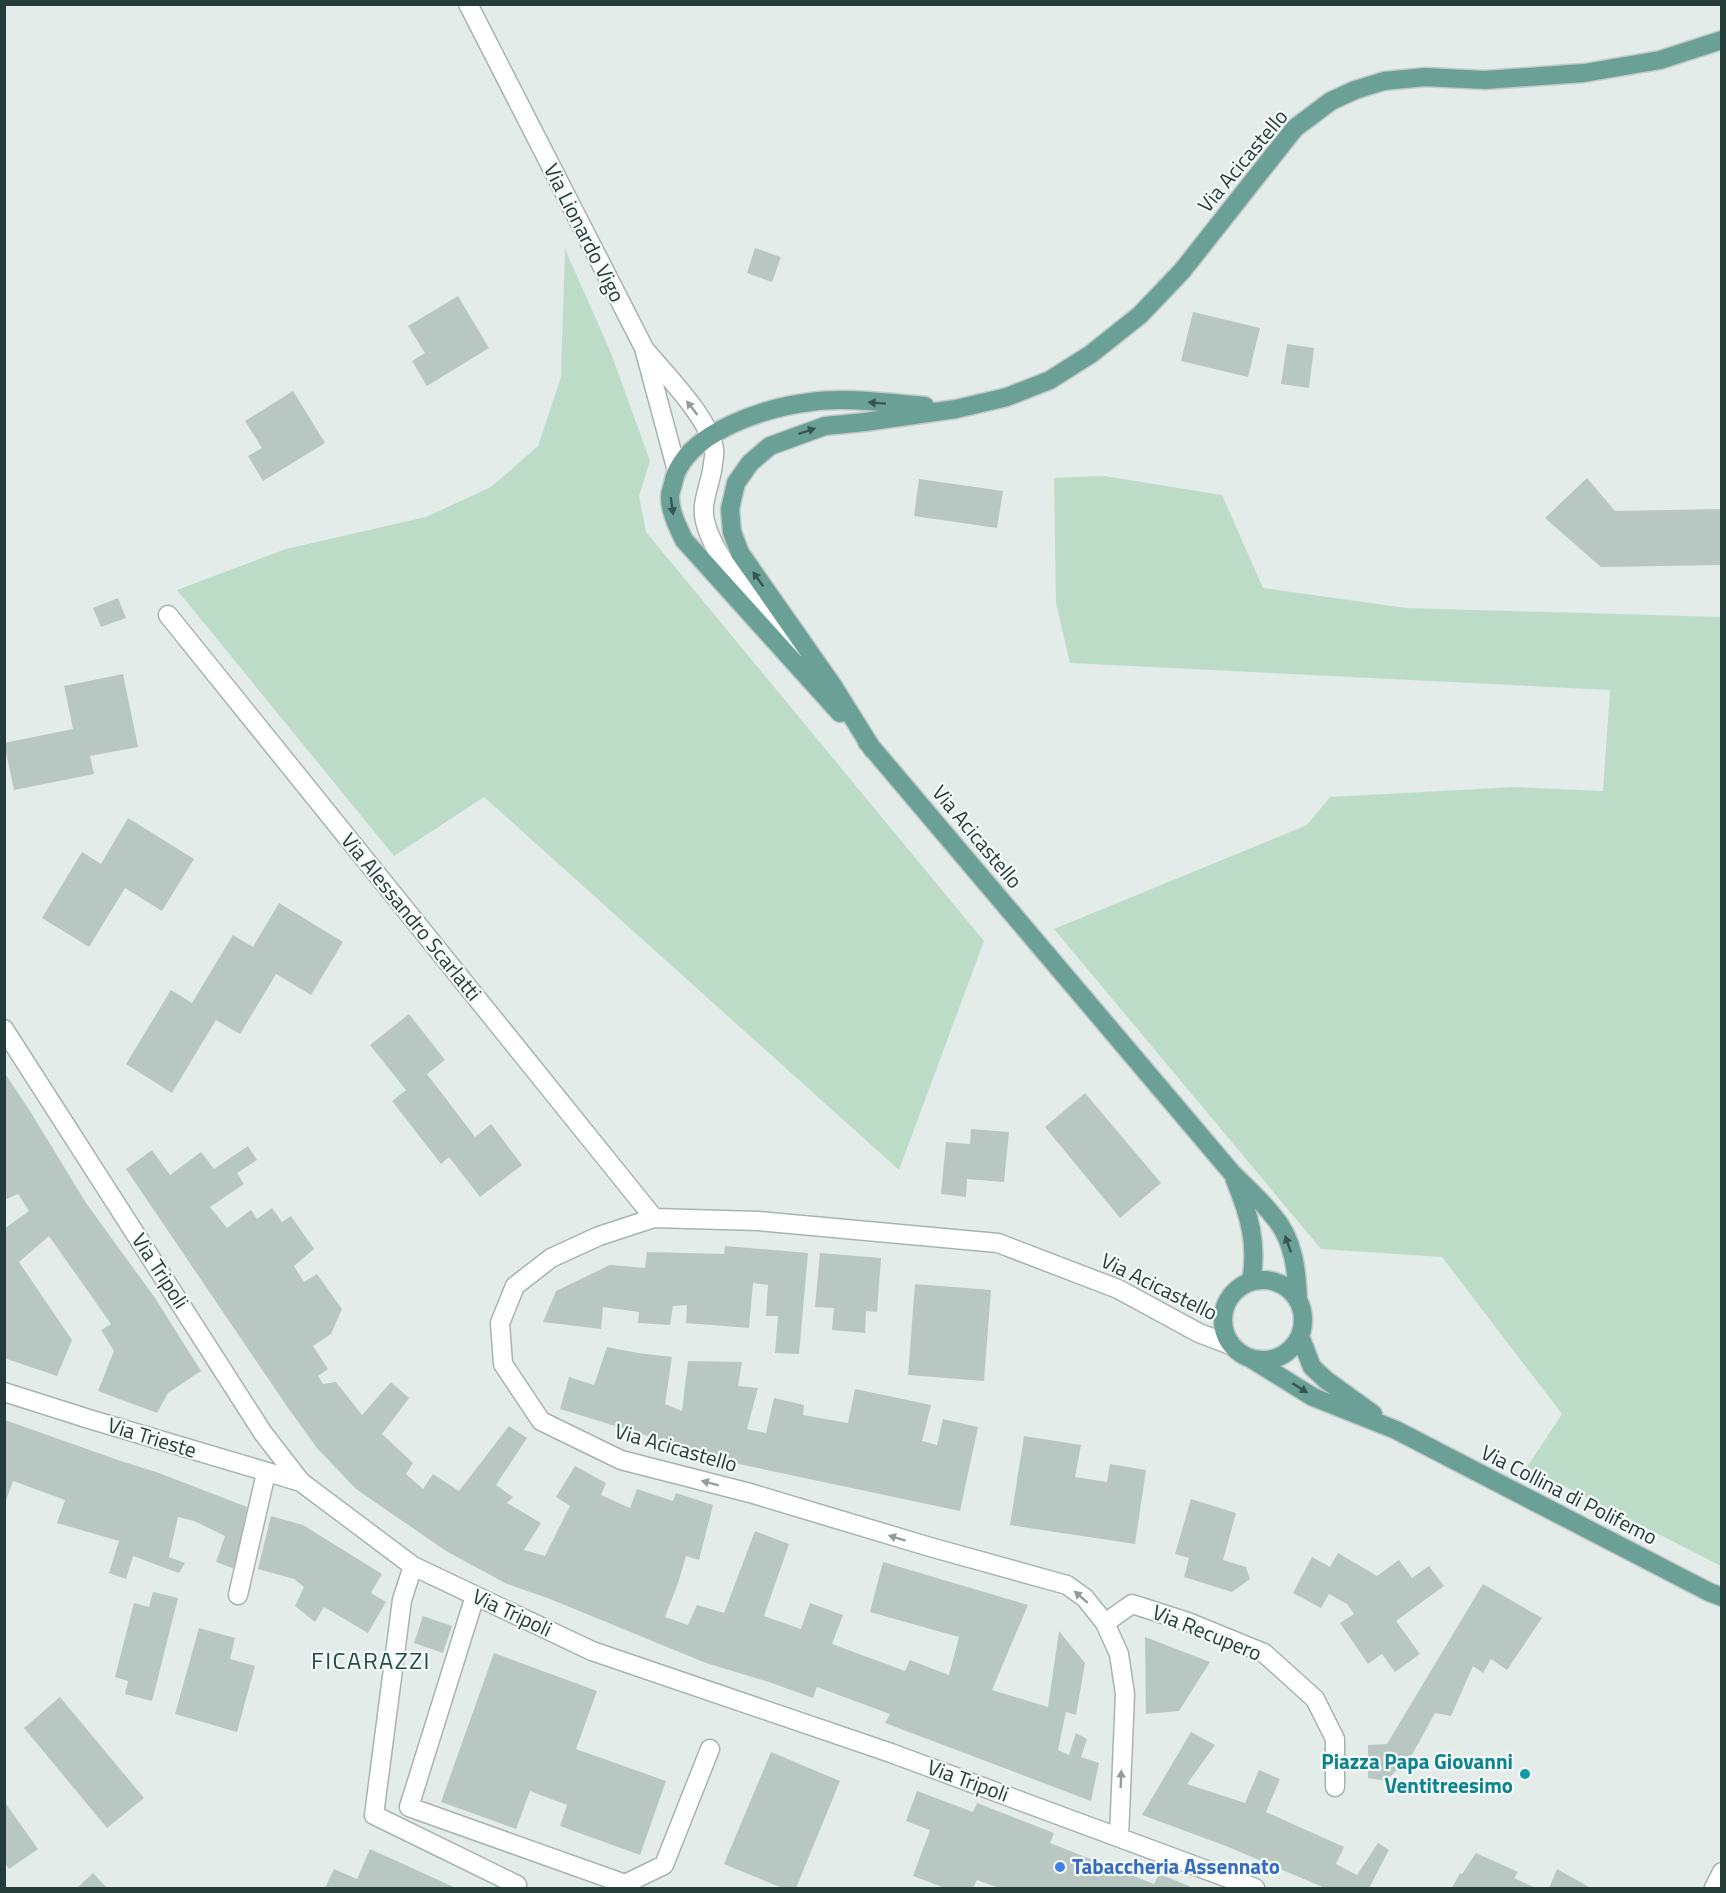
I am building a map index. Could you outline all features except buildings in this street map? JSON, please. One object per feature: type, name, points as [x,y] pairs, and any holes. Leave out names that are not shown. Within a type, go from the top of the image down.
[{"type":"main road","name":"Via Acicastello","points":[[956,409],[1007,397],[1050,380],[1091,354],[1140,315],[1182,272],[1295,128],[1331,101],[1355,90],[1384,81],[1425,77],[1485,80],[1584,73],[1660,60],[1722,40]]},
{"type":"main road","points":[[873,750],[684,540],[673,516],[670,496],[677,471],[691,451],[738,421],[772,409],[811,401],[853,401],[956,409]]},
{"type":"main road","points":[[873,750],[833,686],[740,553],[732,532],[730,509],[736,483],[750,463],[770,446],[798,434],[825,426],[956,409]]},
{"type":"main road","name":"Via Acicastello","points":[[873,750],[1232,1173]]},
{"type":"main road","points":[[1232,1173],[1247,1210],[1252,1233],[1254,1263],[1251,1281]]},
{"type":"main road","points":[[1232,1173],[1276,1218],[1288,1240],[1297,1270],[1298,1301]]},
{"type":"main road","points":[[1250,1358],[1262,1360],[1285,1354],[1300,1336],[1303,1312],[1290,1289],[1278,1282],[1264,1279],[1251,1281],[1230,1297],[1224,1309],[1223,1322],[1226,1335],[1233,1346],[1241,1353],[1313,1397],[1396,1430]]},
{"type":"main road","points":[[1300,1336],[1312,1367],[1326,1380],[1396,1430]]},
{"type":"main road","name":"Via Collina di Polifemo","points":[[1396,1430],[1722,1597]]},
{"type":"street","name":"Via Lionardo Vigo","points":[[468,4],[644,348],[677,471]]},
{"type":"street","points":[[644,348],[705,424],[715,450],[712,473],[704,497],[705,520],[716,549],[740,584],[833,686]]},
{"type":"street","name":"Via Alessandro Scarlatti","points":[[168,615],[654,1218]]},
{"type":"street","name":"Via Tripoli","points":[[4,1029],[263,1433],[301,1482],[413,1566],[592,1651],[891,1753],[1255,1888]]},
{"type":"street","name":"Via Acicastello","points":[[1119,1837],[1125,1694],[1119,1654],[1105,1623],[1084,1598],[1067,1585],[750,1493],[621,1460],[541,1421],[503,1364],[500,1323],[515,1286],[551,1258],[599,1236],[654,1218],[758,1221],[998,1243],[1118,1288],[1199,1333],[1233,1346]]},
{"type":"street","name":"Via Trieste","points":[[4,1392],[301,1482]]},
{"type":"street","points":[[238,1595],[266,1473]]},
{"type":"street","points":[[413,1566],[402,1600],[374,1815],[518,1885],[516,1888]]},
{"type":"street","points":[[476,1596],[409,1807],[625,1884],[664,1865],[710,1749]]},
{"type":"street","name":"Via Recupero","points":[[1105,1623],[1132,1604],[1188,1622],[1264,1653],[1315,1699],[1335,1739],[1335,1787]]},
{"type":"street","points":[[1714,1888],[1722,1872]]},
{"type":"green space","points":[[565,249],[611,353],[650,461],[639,496],[646,532],[984,941],[899,1170],[484,797],[394,856],[177,590],[286,549],[426,517],[491,487],[538,446],[561,377]]},
{"type":"green space","points":[[1104,476],[1222,495],[1263,588],[1406,608],[1721,617],[1721,1566],[1527,1467],[1562,1414],[1442,1257],[1321,1249],[1054,929],[1307,825],[1330,797],[1514,787],[1603,791],[1610,690],[1070,663],[1056,603],[1054,478]]},
{"type":"place","name":"Piazza Papa Giovanni Ventitreesimo","points":[[1525,1774]]},
{"type":"place","name":"Tabaccheria Assennato","points":[[1060,1867]]},
{"type":"district","name":"FICARAZZI","points":[[371,1661]]}]
